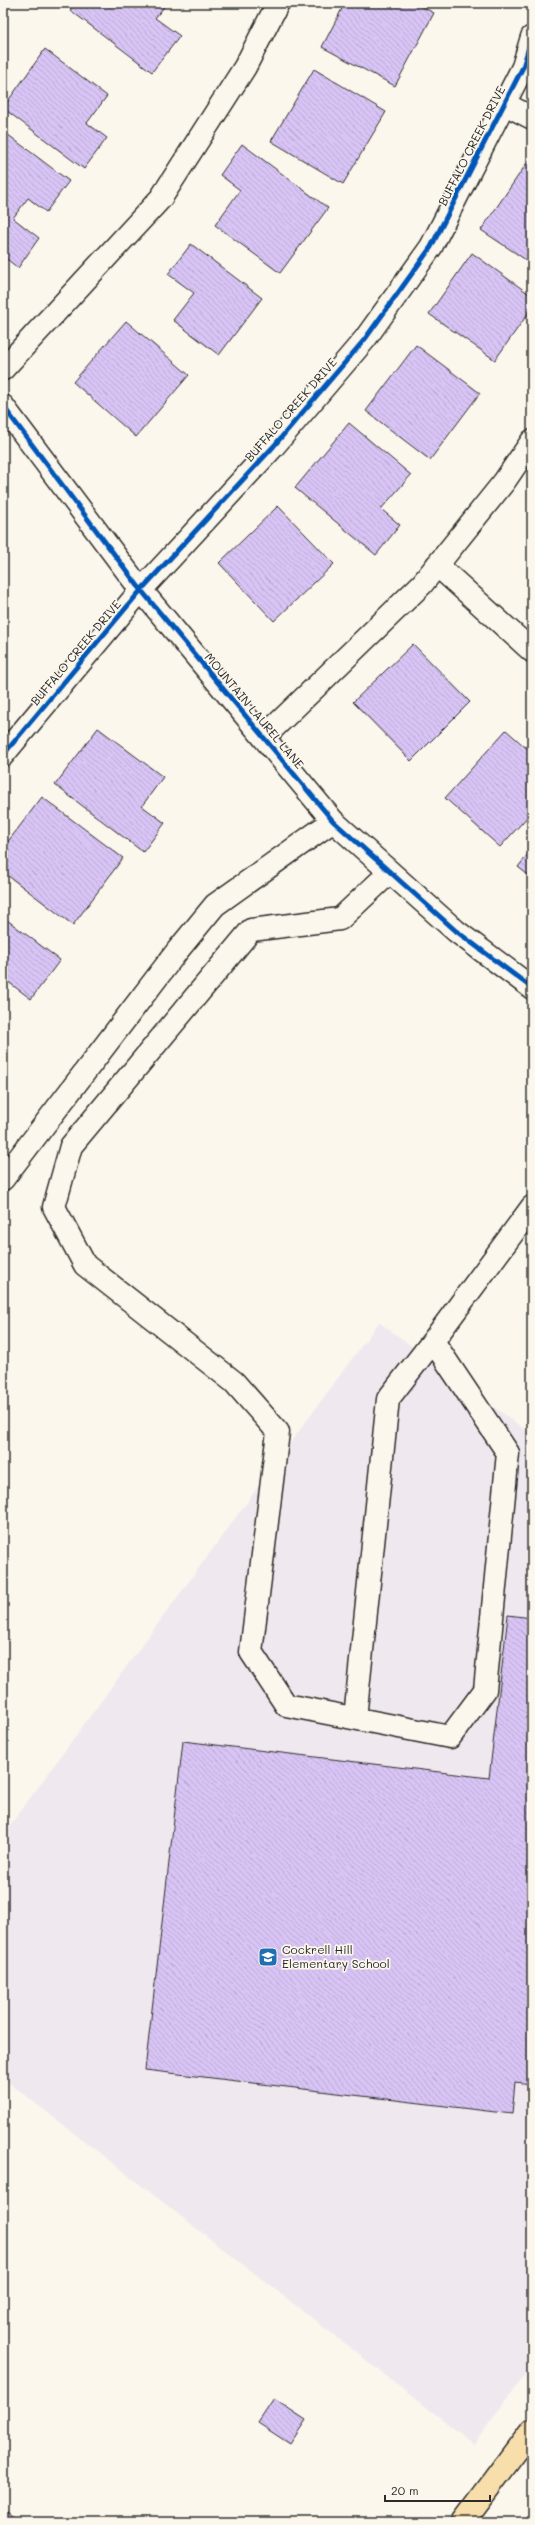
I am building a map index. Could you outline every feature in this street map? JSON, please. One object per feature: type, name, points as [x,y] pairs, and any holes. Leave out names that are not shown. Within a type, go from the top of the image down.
[{"type":"main road","points":[[463,2522],[532,2430]]},
{"type":"street","points":[[3,370],[161,198],[245,67],[278,3]]},
{"type":"street","name":"BUFFALO CREEK DRIVE","points":[[3,755],[141,590],[273,447],[365,339],[431,247],[523,67],[532,37]]},
{"type":"street","points":[[505,104],[532,118]]},
{"type":"street","name":"MOUNTAIN LAUREL LANE","points":[[3,406],[141,590],[333,821],[456,931],[532,988]]},
{"type":"street","points":[[264,737],[422,584],[504,482],[532,441]]},
{"type":"street","points":[[437,565],[532,651]]},
{"type":"street","points":[[3,1179],[214,905],[333,821]]},
{"type":"street","points":[[390,872],[340,919],[251,930],[71,1146],[54,1207],[85,1265],[234,1382],[278,1432],[251,1652],[286,1705],[450,1737],[485,1690],[508,1453],[433,1341]]},
{"type":"street","points":[[355,1718],[388,1399],[532,1207]]},
{"type":"shaded area","name":"Cockrell Hill Elementary School","points":[[379,1322],[532,1435],[532,2366],[474,2444],[3,2078],[3,1835]]},
{"type":"building","points":[[75,3],[158,3],[164,7],[155,18],[180,36],[152,72],[70,10]]},
{"type":"building","points":[[345,3],[415,3],[434,13],[395,86],[322,47]]},
{"type":"building","points":[[45,49],[107,96],[87,123],[107,138],[84,169],[3,108]]},
{"type":"building","points":[[314,69],[386,112],[343,184],[271,141]]},
{"type":"building","points":[[3,131],[69,181],[46,212],[28,198],[13,218],[39,238],[18,268],[3,256]]},
{"type":"building","points":[[242,144],[328,208],[280,273],[215,225],[240,190],[220,175]]},
{"type":"building","points":[[529,160],[532,162],[532,264],[481,230]]},
{"type":"building","points":[[191,244],[262,298],[219,355],[173,320],[194,293],[168,274]]},
{"type":"building","points":[[472,253],[532,296],[532,308],[495,360],[429,314]]},
{"type":"building","points":[[126,321],[189,375],[136,437],[73,382]]},
{"type":"building","points":[[416,345],[480,393],[430,460],[366,411]]},
{"type":"building","points":[[349,423],[411,475],[381,509],[400,525],[376,555],[295,488]]},
{"type":"building","points":[[278,506],[334,564],[274,621],[219,563]]},
{"type":"building","points":[[413,644],[470,702],[411,761],[353,702]]},
{"type":"building","points":[[98,728],[163,777],[142,806],[165,823],[143,852],[55,785]]},
{"type":"building","points":[[506,730],[532,753],[532,812],[500,847],[445,798]]},
{"type":"building","points":[[42,797],[123,858],[73,925],[3,872],[3,848]]},
{"type":"building","points":[[532,849],[532,878],[518,867]]},
{"type":"building","points":[[3,917],[60,960],[31,999],[3,978]]},
{"type":"building","points":[[508,1615],[532,1618],[532,2084],[515,2082],[512,2114],[145,2070],[183,1741],[489,1778]]},
{"type":"building","points":[[274,2399],[306,2420],[290,2444],[258,2423]]},
{"type":"building","points":[[3,2510],[19,2522],[3,2522]]},
{"type":"cycle path","points":[[3,755],[141,590],[273,447],[365,339],[431,247],[523,67],[532,37]]},
{"type":"cycle path","points":[[3,406],[141,590],[333,821],[456,931],[532,988]]},
{"type":"place","name":"Cockrell Hill Elementary School","points":[[268,1957]]}]
